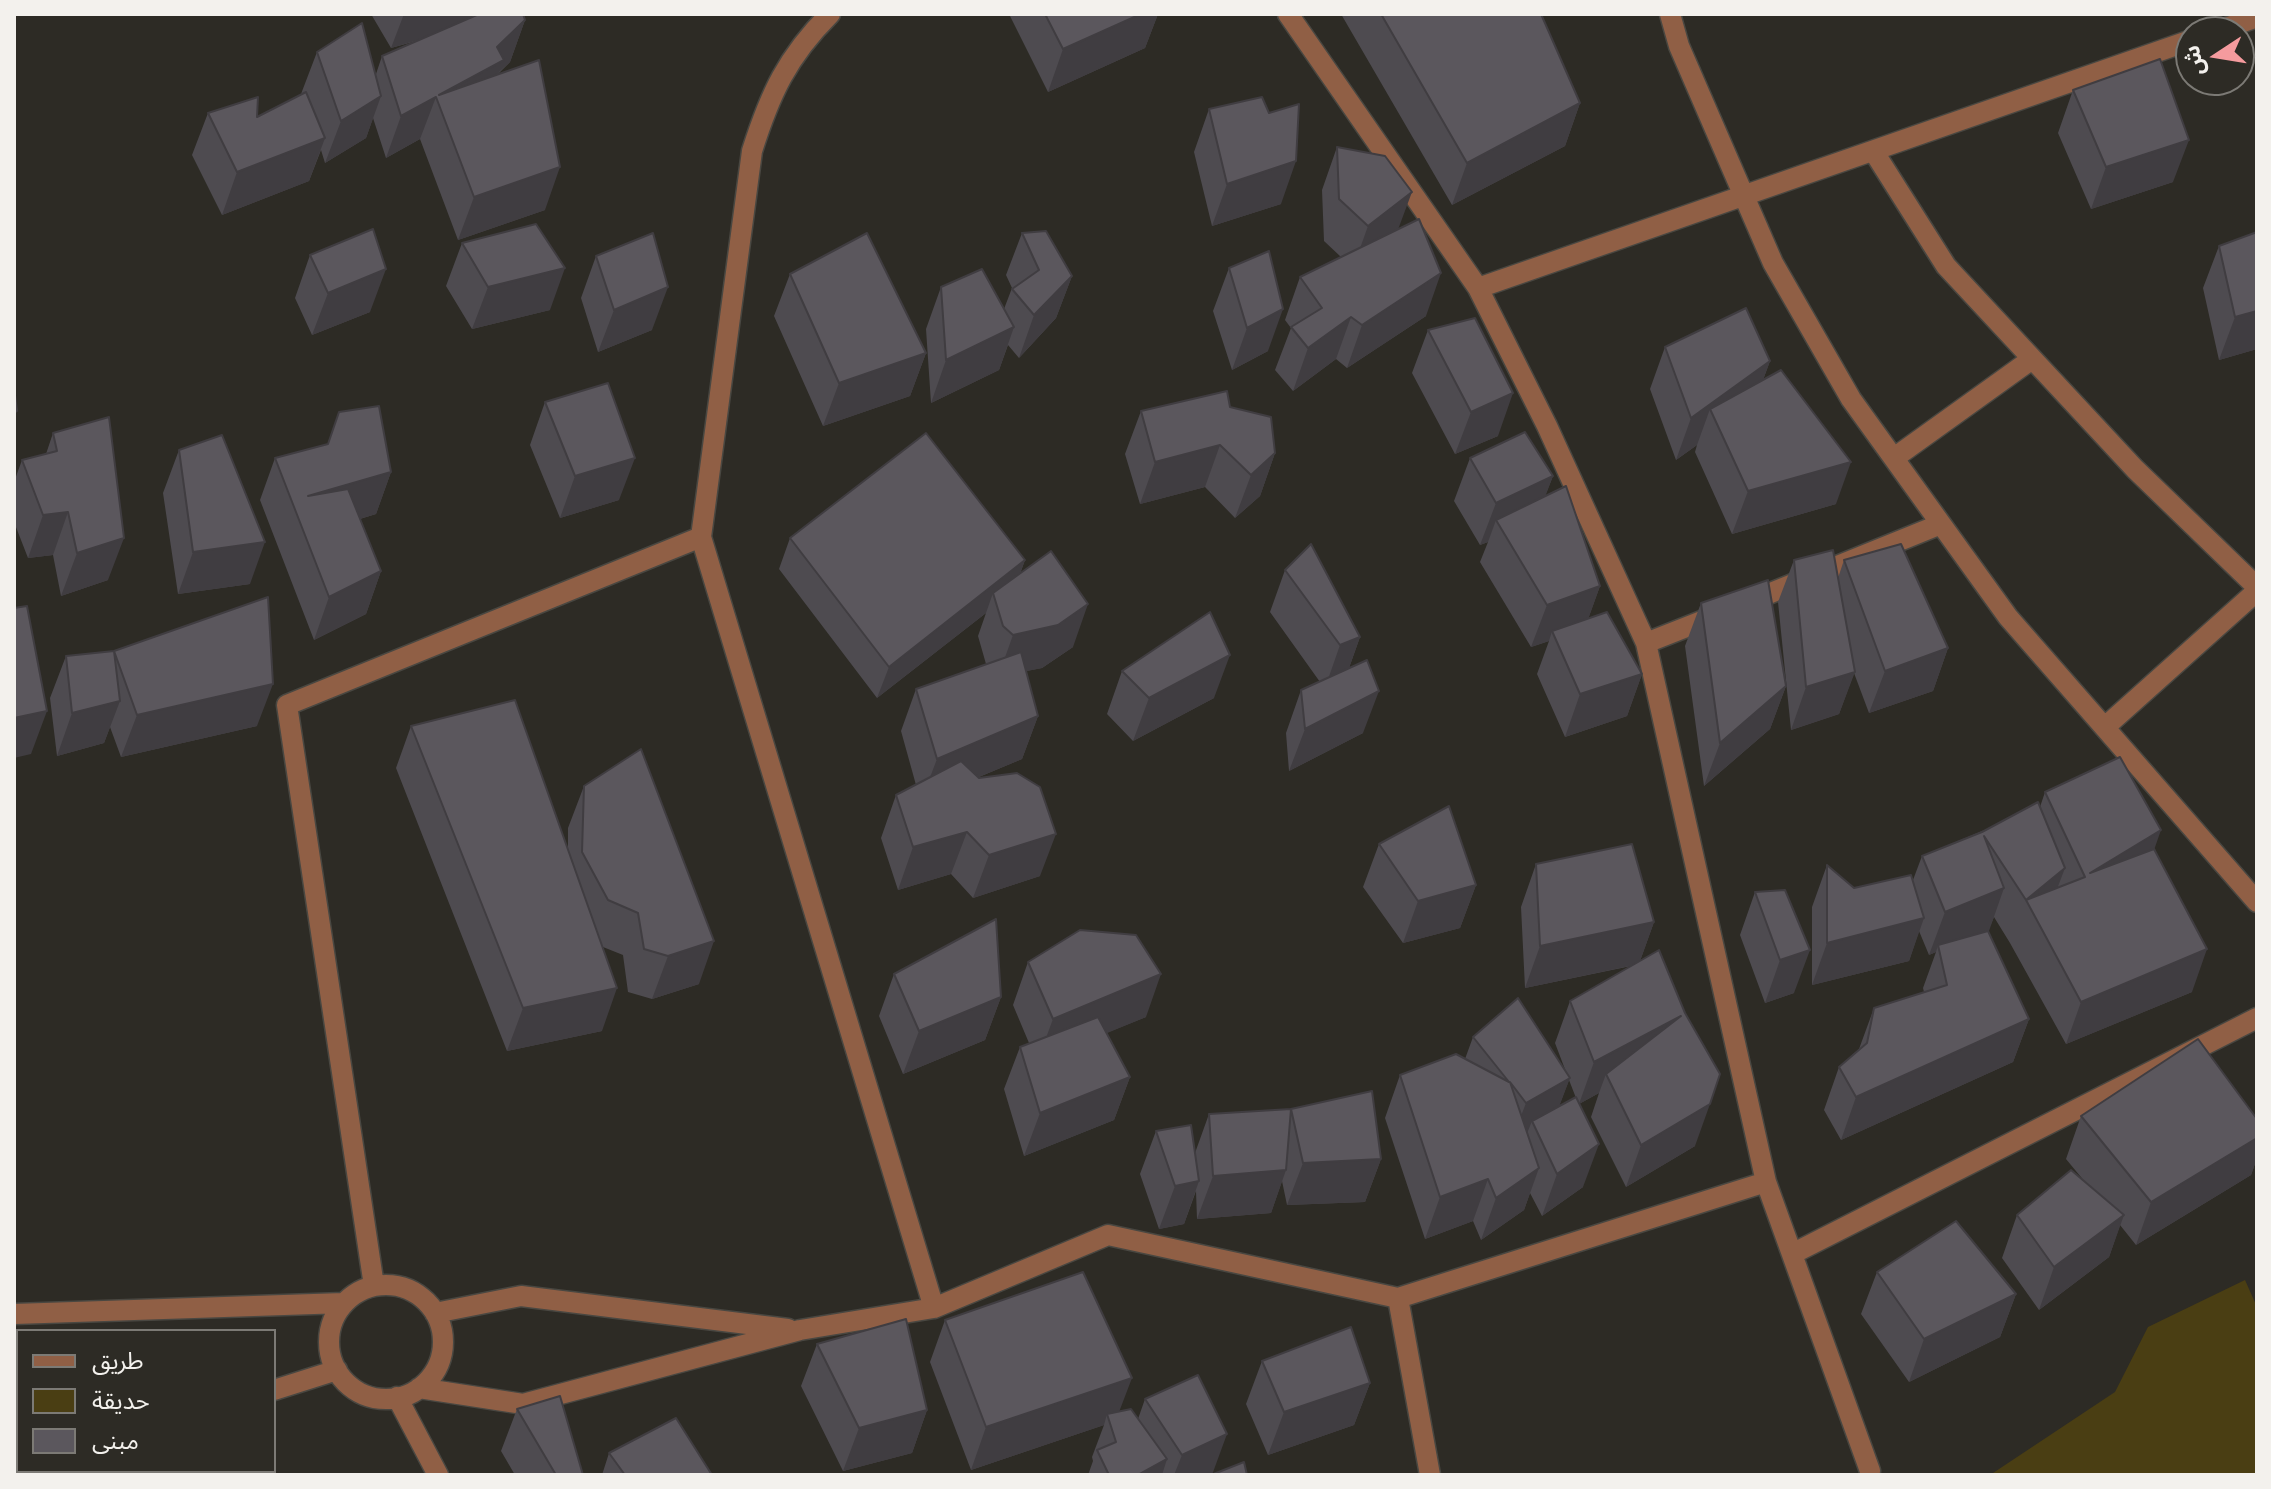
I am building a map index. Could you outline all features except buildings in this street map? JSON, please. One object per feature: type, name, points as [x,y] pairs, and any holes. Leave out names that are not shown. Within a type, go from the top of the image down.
[{"type":"street","points":[[830,14],[805,39],[769,97],[752,151],[701,537],[934,1308]]},
{"type":"street","points":[[1288,14],[1478,288],[1547,426],[1646,643],[1766,1182],[1870,1471]]},
{"type":"street","points":[[1670,14],[1679,46],[1745,198],[1789,290],[1851,399],[2008,617],[2257,902]]},
{"type":"street","points":[[1478,288],[1745,198],[2175,46]]},
{"type":"street","points":[[1874,152],[1946,266],[2135,469],[2257,589],[2105,727]]},
{"type":"street","points":[[1894,458],[2032,359]]},
{"type":"street","points":[[1646,643],[1941,524]]},
{"type":"street","points":[[374,1286],[287,705],[701,537]]},
{"type":"street","points":[[1792,1254],[2257,1018]]},
{"type":"street","points":[[419,1388],[523,1404],[800,1330],[934,1308],[1108,1235],[1398,1298],[1766,1182]]},
{"type":"street","points":[[14,1314],[344,1303],[374,1286],[409,1290],[435,1313],[442,1348],[435,1370],[419,1388],[386,1399],[363,1393],[343,1380],[330,1353],[329,1336],[331,1324],[344,1303]]},
{"type":"street","points":[[435,1313],[521,1296],[800,1330]]},
{"type":"street","points":[[1398,1298],[1430,1475]]},
{"type":"street","points":[[276,1389],[337,1370]]},
{"type":"street","points":[[397,1397],[438,1475]]},
{"type":"green space","points":[[2245,1280],[2257,1307],[2257,1475],[1990,1475],[2115,1392],[2148,1327]]}]
